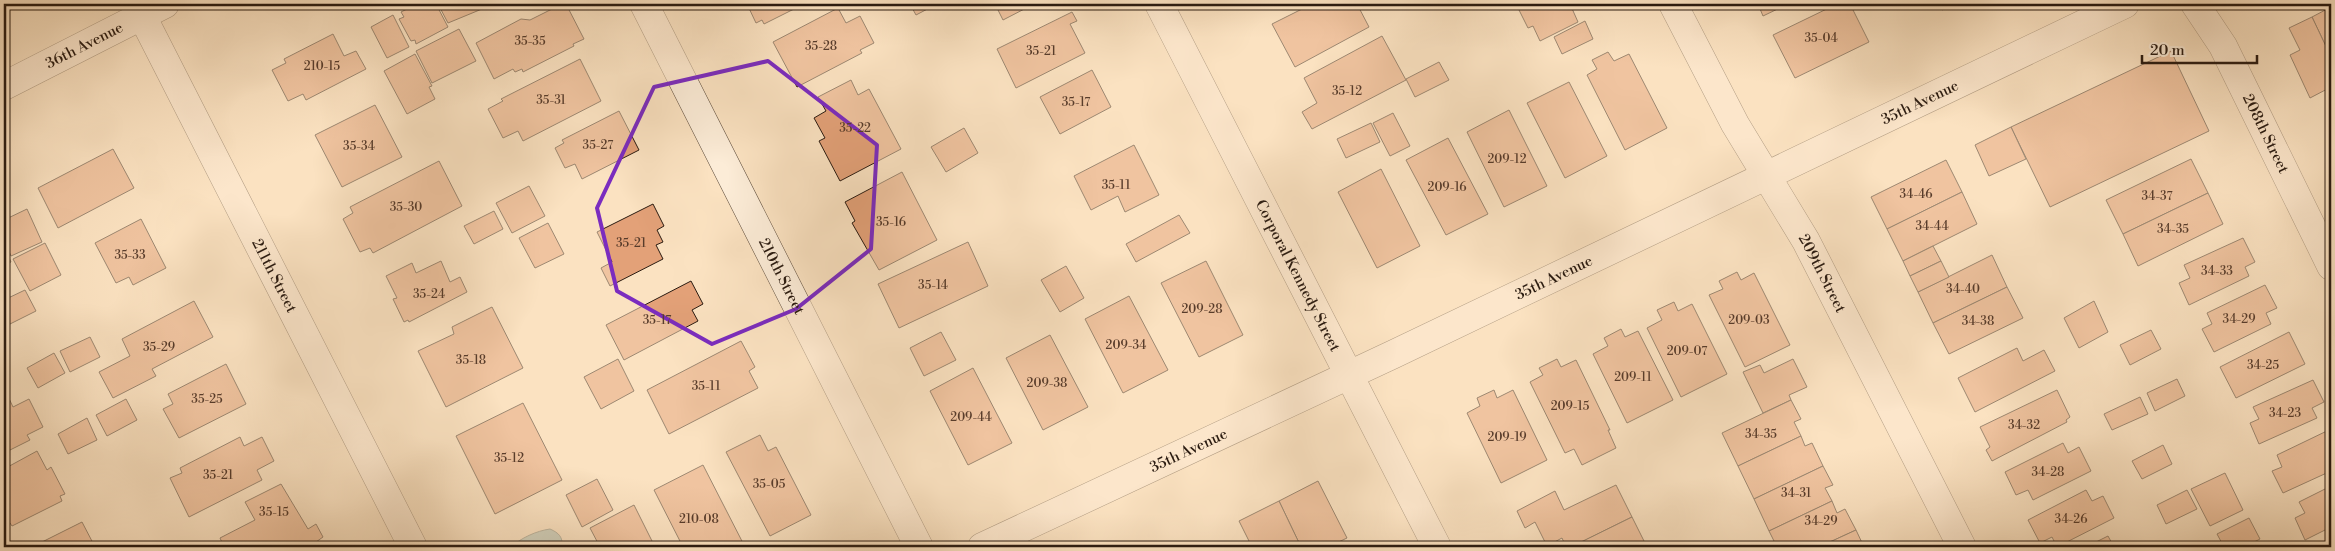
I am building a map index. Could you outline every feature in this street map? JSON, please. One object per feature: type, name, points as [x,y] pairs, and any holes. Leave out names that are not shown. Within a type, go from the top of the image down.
[{"type":"street","name":"210th Street","points":[[644,4],[919,547]]},
{"type":"street","name":"Corporal Kennedy Street","points":[[1159,4],[1438,547]]},
{"type":"street","name":"209th Street","points":[[1673,4],[1735,124],[1806,241],[1962,547]]},
{"type":"street","name":"35th Avenue","points":[[982,547],[1351,375],[2125,4]]},
{"type":"street","name":"208th Street","points":[[2195,4],[2223,46],[2331,266]]},
{"type":"street","name":"36th Avenue","points":[[4,86],[148,8]]},
{"type":"street","name":"211th Street","points":[[148,8],[413,547]]},
{"type":"highlighted area","points":[[768,61],[877,145],[871,249],[796,309],[712,344],[617,291],[597,208],[654,87]]},
{"type":"water","points":[[550,529],[560,536],[562,547],[511,547],[529,535]]},
{"type":"building","points":[[417,4],[436,4],[448,27],[416,44],[415,40],[411,41],[399,19],[404,17],[401,12]]},
{"type":"building","points":[[438,4],[494,4],[448,23]]},
{"type":"building","points":[[562,4],[566,4],[584,39],[523,72],[522,69],[515,72],[513,69],[494,79],[476,43],[521,19],[530,20]]},
{"type":"building","points":[[747,4],[804,4],[764,24],[762,20],[756,23]]},
{"type":"building","points":[[910,4],[937,4],[916,15]]},
{"type":"building","points":[[995,4],[1034,4],[1003,20]]},
{"type":"building","points":[[1312,4],[1357,4],[1369,27],[1295,67],[1272,24]]},
{"type":"building","points":[[1516,4],[1570,4],[1578,22],[1540,41],[1533,26],[1528,28]]},
{"type":"building","points":[[1758,4],[1788,4],[1763,16]]},
{"type":"building","points":[[1837,4],[1850,4],[1869,42],[1795,78],[1773,35]]},
{"type":"building","points":[[1938,4],[1954,4],[1942,10]]},
{"type":"building","points":[[2331,7],[2331,57],[2312,17]]},
{"type":"building","points":[[838,8],[846,23],[860,16],[874,43],[860,50],[862,53],[797,87],[773,42]]},
{"type":"building","points":[[1072,12],[1077,21],[1070,24],[1085,53],[1016,88],[997,49]]},
{"type":"building","points":[[393,15],[409,47],[387,58],[371,27]]},
{"type":"building","points":[[2312,17],[2331,57],[2331,87],[2310,98],[2290,55],[2300,50],[2289,28]]},
{"type":"building","points":[[1585,21],[1593,39],[1562,54],[1554,37]]},
{"type":"building","points":[[459,29],[476,61],[432,83],[416,51]]},
{"type":"building","points":[[333,34],[344,56],[356,51],[366,69],[306,100],[303,94],[288,101],[272,70],[286,63],[284,59]]},
{"type":"building","points":[[1382,36],[1406,80],[1312,129],[1302,112],[1317,103],[1304,78]]},
{"type":"building","points":[[2171,51],[2209,131],[2050,207],[2011,127]]},
{"type":"building","points":[[1608,52],[1614,61],[1629,54],[1667,128],[1625,150],[1587,75],[1597,69],[1592,60]]},
{"type":"building","points":[[415,54],[432,86],[429,87],[435,99],[407,114],[384,71]]},
{"type":"building","points":[[580,59],[601,101],[523,141],[518,131],[503,138],[488,109],[503,101],[501,99]]},
{"type":"building","points":[[1439,62],[1449,80],[1415,97],[1406,79]]},
{"type":"building","points":[[1092,70],[1111,107],[1060,134],[1040,97]]},
{"type":"building","points":[[851,80],[858,95],[869,89],[901,149],[840,181],[819,141],[825,138],[814,118],[826,111],[818,97]]},
{"type":"building","points":[[1569,82],[1607,156],[1565,178],[1527,103]]},
{"type":"building","points":[[375,105],[402,157],[342,187],[315,135]]},
{"type":"building","points":[[1509,110],[1547,186],[1504,207],[1467,132]]},
{"type":"building","points":[[619,111],[639,150],[582,179],[575,164],[565,168],[555,148],[564,143],[562,140]]},
{"type":"building","points":[[1393,113],[1410,146],[1390,156],[1373,123]]},
{"type":"building","points":[[1371,123],[1380,142],[1346,158],[1337,139]]},
{"type":"building","points":[[2011,127],[2026,159],[1989,176],[1975,145]]},
{"type":"building","points":[[964,128],[978,153],[946,172],[931,147]]},
{"type":"building","points":[[1448,138],[1488,214],[1446,235],[1406,160]]},
{"type":"building","points":[[1134,145],[1159,195],[1125,212],[1118,196],[1091,210],[1074,176]]},
{"type":"building","points":[[113,149],[134,188],[58,228],[38,188]]},
{"type":"building","points":[[2191,159],[2208,193],[2123,234],[2106,200]]},
{"type":"building","points":[[1946,160],[1962,192],[1887,229],[1871,197]]},
{"type":"building","points":[[439,161],[462,206],[373,253],[370,248],[360,252],[343,219],[353,213],[350,207]]},
{"type":"building","points":[[1381,169],[1420,246],[1377,268],[1338,192]]},
{"type":"building","points":[[902,172],[937,240],[879,270],[852,223],[855,221],[845,202]]},
{"type":"building","points":[[529,186],[545,216],[512,233],[496,203]]},
{"type":"building","points":[[1962,192],[1977,224],[1903,261],[1887,229]]},
{"type":"building","points":[[2208,193],[2223,224],[2138,266],[2123,234]]},
{"type":"building","points":[[653,204],[664,226],[657,230],[663,242],[656,245],[663,259],[610,286],[601,268],[612,262],[597,232]]},
{"type":"building","points":[[27,209],[42,242],[11,256],[4,240],[4,220]]},
{"type":"building","points":[[494,211],[503,229],[474,244],[464,226]]},
{"type":"building","points":[[1179,215],[1190,233],[1136,262],[1126,244]]},
{"type":"building","points":[[141,219],[166,268],[133,285],[129,277],[116,283],[95,243]]},
{"type":"building","points":[[548,223],[564,254],[535,268],[519,238]]},
{"type":"building","points":[[2243,238],[2255,262],[2245,267],[2249,276],[2189,305],[2179,283],[2190,278],[2184,265]]},
{"type":"building","points":[[968,242],[988,286],[899,328],[878,284]]},
{"type":"building","points":[[45,243],[61,275],[30,291],[13,259]]},
{"type":"building","points":[[1933,246],[1941,261],[1910,276],[1903,261]]},
{"type":"building","points":[[4,247],[11,262],[4,265]]},
{"type":"building","points":[[1992,255],[2007,287],[1933,323],[1918,292]]},
{"type":"building","points":[[441,261],[450,282],[460,277],[467,292],[409,322],[408,320],[404,322],[393,299],[397,298],[386,276],[412,263],[416,273]]},
{"type":"building","points":[[1206,261],[1243,335],[1199,357],[1161,283]]},
{"type":"building","points":[[1941,261],[1949,277],[1918,292],[1910,276]]},
{"type":"building","points":[[1066,266],[1084,298],[1060,312],[1041,280]]},
{"type":"building","points":[[1737,272],[1741,280],[1754,273],[1790,345],[1745,367],[1709,295],[1723,289],[1719,281]]},
{"type":"building","points":[[691,281],[703,304],[692,310],[698,321],[624,360],[606,325]]},
{"type":"building","points":[[2265,285],[2277,308],[2266,313],[2271,324],[2214,352],[2202,329],[2212,324],[2207,313]]},
{"type":"building","points":[[2007,287],[2023,318],[1949,354],[1933,323]]},
{"type":"building","points":[[25,290],[36,311],[4,327],[4,300]]},
{"type":"building","points":[[1129,296],[1168,370],[1123,393],[1085,319]]},
{"type":"building","points":[[194,301],[213,337],[152,369],[156,376],[113,398],[99,372],[130,356],[122,339]]},
{"type":"building","points":[[2094,301],[2108,332],[2079,348],[2064,318]]},
{"type":"building","points":[[1674,302],[1678,311],[1692,304],[1727,374],[1681,397],[1647,328],[1662,320],[1657,310]]},
{"type":"building","points":[[492,307],[523,368],[446,407],[418,351],[454,334],[452,327]]},
{"type":"building","points":[[1621,329],[1625,337],[1638,331],[1673,400],[1627,423],[1593,354],[1608,346],[1604,338]]},
{"type":"building","points":[[2151,330],[2161,349],[2130,365],[2120,345]]},
{"type":"building","points":[[941,332],[956,360],[924,376],[910,348]]},
{"type":"building","points":[[2289,332],[2305,364],[2236,398],[2220,367]]},
{"type":"building","points":[[1050,335],[1088,407],[1043,430],[1006,358]]},
{"type":"building","points":[[90,337],[100,357],[70,372],[60,351]]},
{"type":"building","points":[[741,341],[755,367],[749,371],[758,388],[669,434],[647,390]]},
{"type":"building","points":[[2017,348],[2023,361],[2044,350],[2055,371],[1975,412],[1958,378]]},
{"type":"building","points":[[54,353],[65,373],[38,388],[27,368]]},
{"type":"building","points":[[618,359],[634,391],[601,409],[584,377]]},
{"type":"building","points":[[1557,359],[1561,367],[1576,360],[1610,430],[1608,430],[1616,448],[1582,465],[1574,449],[1565,453],[1530,382],[1543,375],[1539,368]]},
{"type":"building","points":[[1793,359],[1807,387],[1789,395],[1791,400],[1763,413],[1743,372],[1760,365],[1764,373]]},
{"type":"building","points":[[226,364],[246,404],[179,438],[163,409],[173,404],[168,394]]},
{"type":"building","points":[[973,368],[1012,443],[968,465],[930,391]]},
{"type":"building","points":[[2177,379],[2185,396],[2155,411],[2147,393]]},
{"type":"building","points":[[2313,380],[2324,402],[2312,408],[2317,418],[2259,444],[2250,423],[2259,419],[2253,407]]},
{"type":"building","points":[[5,390],[13,407],[29,399],[43,427],[27,435],[30,440],[4,453]]},
{"type":"building","points":[[1494,390],[1497,398],[1513,390],[1547,460],[1501,483],[1467,413],[1480,406],[1477,398]]},
{"type":"building","points":[[2057,390],[2070,417],[2066,420],[2067,422],[1992,461],[1986,450],[1990,447],[1980,427]]},
{"type":"building","points":[[2140,397],[2148,414],[2112,430],[2104,414]]},
{"type":"building","points":[[126,399],[137,420],[107,436],[96,415]]},
{"type":"building","points":[[1791,400],[1801,419],[1794,422],[1801,436],[1738,466],[1722,433]]},
{"type":"building","points":[[523,403],[562,480],[495,514],[456,436]]},
{"type":"building","points":[[87,418],[97,440],[68,454],[58,434]]},
{"type":"building","points":[[2331,429],[2331,471],[2283,493],[2272,471],[2282,467],[2277,455]]},
{"type":"building","points":[[760,435],[768,451],[776,447],[811,515],[770,536],[726,452]]},
{"type":"building","points":[[1801,436],[1805,446],[1812,443],[1823,466],[1754,499],[1738,466]]},
{"type":"building","points":[[240,437],[244,446],[262,437],[274,461],[257,470],[262,480],[189,517],[170,478],[182,473],[180,468]]},
{"type":"building","points":[[2063,443],[2068,453],[2079,447],[2091,471],[2033,500],[2028,490],[2016,495],[2005,472]]},
{"type":"building","points":[[2163,445],[2172,464],[2142,479],[2132,461]]},
{"type":"building","points":[[37,451],[47,470],[51,467],[65,494],[60,496],[62,501],[12,526],[10,523],[4,526],[4,469]]},
{"type":"building","points":[[703,465],[745,547],[683,547],[654,490]]},
{"type":"building","points":[[1823,466],[1833,485],[1825,488],[1832,501],[1769,531],[1754,499]]},
{"type":"building","points":[[2225,473],[2243,510],[2210,526],[2191,489]]},
{"type":"building","points":[[597,479],[613,510],[582,527],[566,495]]},
{"type":"building","points":[[1318,481],[1347,538],[1328,547],[1301,547],[1279,501]]},
{"type":"building","points":[[281,484],[308,529],[316,524],[323,537],[309,547],[224,547],[220,538],[255,520],[245,502]]},
{"type":"building","points":[[1616,485],[1632,517],[1571,547],[1566,547],[1562,538],[1547,546],[1535,522],[1525,528],[1517,511],[1555,491],[1564,510]]},
{"type":"building","points":[[2331,486],[2331,527],[2305,540],[2295,518],[2305,513],[2299,502]]},
{"type":"building","points":[[2086,490],[2092,501],[2103,496],[2114,518],[2057,547],[2052,537],[2040,543],[2028,520]]},
{"type":"building","points":[[2187,490],[2197,509],[2166,524],[2157,505]]},
{"type":"building","points":[[1279,501],[1301,547],[1252,547],[1239,521]]},
{"type":"building","points":[[1832,501],[1837,513],[1845,509],[1856,530],[1819,547],[1777,547],[1769,531]]},
{"type":"building","points":[[634,505],[655,547],[600,547],[590,528]]},
{"type":"building","points":[[1632,517],[1647,547],[1571,547]]},
{"type":"building","points":[[2249,518],[2260,539],[2244,547],[2224,547],[2217,534]]},
{"type":"building","points":[[82,522],[94,545],[89,547],[32,547]]},
{"type":"building","points":[[1856,530],[1864,547],[1819,547]]},
{"type":"building","points":[[2108,536],[2114,547],[2086,547]]},
{"type":"building","points":[[1198,542],[1200,547],[1186,547]]}]
